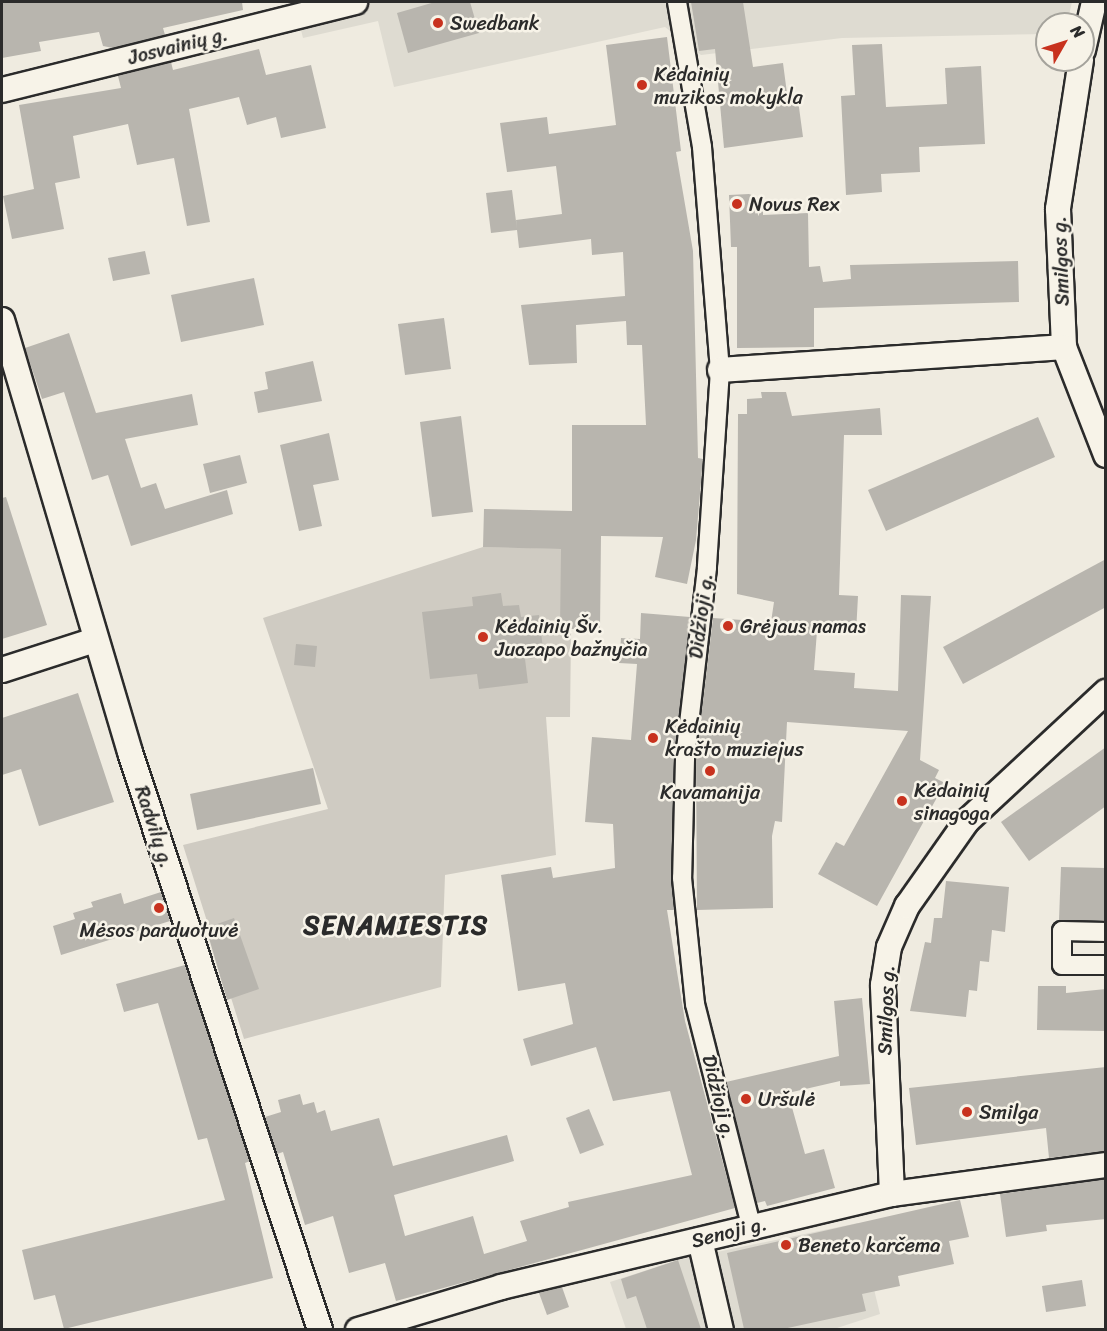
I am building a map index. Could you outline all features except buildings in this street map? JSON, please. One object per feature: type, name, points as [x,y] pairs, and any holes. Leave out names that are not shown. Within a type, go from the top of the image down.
[{"type":"street","name":"Josvainių g.","points":[[2,90],[355,2]]},
{"type":"street","name":"Didžioji g.","points":[[677,2],[702,147],[720,370],[708,557],[685,759],[682,878],[696,1004],[751,1226]]},
{"type":"street","name":"Smilgos g.","points":[[1079,72],[1059,209],[1064,347],[1106,455]]},
{"type":"street","name":"Radvilų g.","points":[[2,320],[95,640],[320,1329]]},
{"type":"street","points":[[720,370],[1064,347]]},
{"type":"street","points":[[2,670],[95,640]]},
{"type":"street","name":"Smilgos g.","points":[[892,1194],[883,985],[889,948],[907,906],[967,821],[1106,692]]},
{"type":"street","points":[[1106,932],[1062,931],[1062,965],[1106,965]]},
{"type":"street","name":"Senoji g.","points":[[358,1329],[501,1287],[892,1194],[1106,1165]]},
{"type":"street","points":[[700,1240],[721,1329]]},
{"type":"shaded area","points":[[294,2],[1072,2],[1070,12],[1035,12],[1035,34],[842,38],[701,55],[665,27],[394,87],[378,21],[303,38]]},
{"type":"shaded area","points":[[483,547],[572,549],[570,717],[546,717],[556,855],[445,875],[441,987],[244,1039],[183,845],[328,809],[263,618]]},
{"type":"shaded area","points":[[858,1223],[880,1314],[834,1329],[626,1329],[610,1282],[678,1260]]},
{"type":"place","name":"Swedbank","points":[[438,23]]},
{"type":"place","name":"Kėdainių muzikos mokykla","points":[[642,85]]},
{"type":"place","name":"Novus Rex","points":[[737,204]]},
{"type":"place","name":"Grėjaus namas","points":[[728,626]]},
{"type":"place","name":"Kėdainių Šv. Juozapo bažnyčia","points":[[483,637]]},
{"type":"place","name":"Kėdainių krašto muziejus","points":[[653,738]]},
{"type":"place","name":"Kavamanija","points":[[710,771]]},
{"type":"place","name":"Kėdainių sinagoga","points":[[902,801]]},
{"type":"place","name":"Mėsos parduotuvė","points":[[159,908]]},
{"type":"place","name":"Uršulė","points":[[746,1099]]},
{"type":"place","name":"Smilga","points":[[967,1112]]},
{"type":"place","name":"Beneto karčema","points":[[786,1245]]},
{"type":"district","name":"SENAMIESTIS","points":[[396,926]]}]
